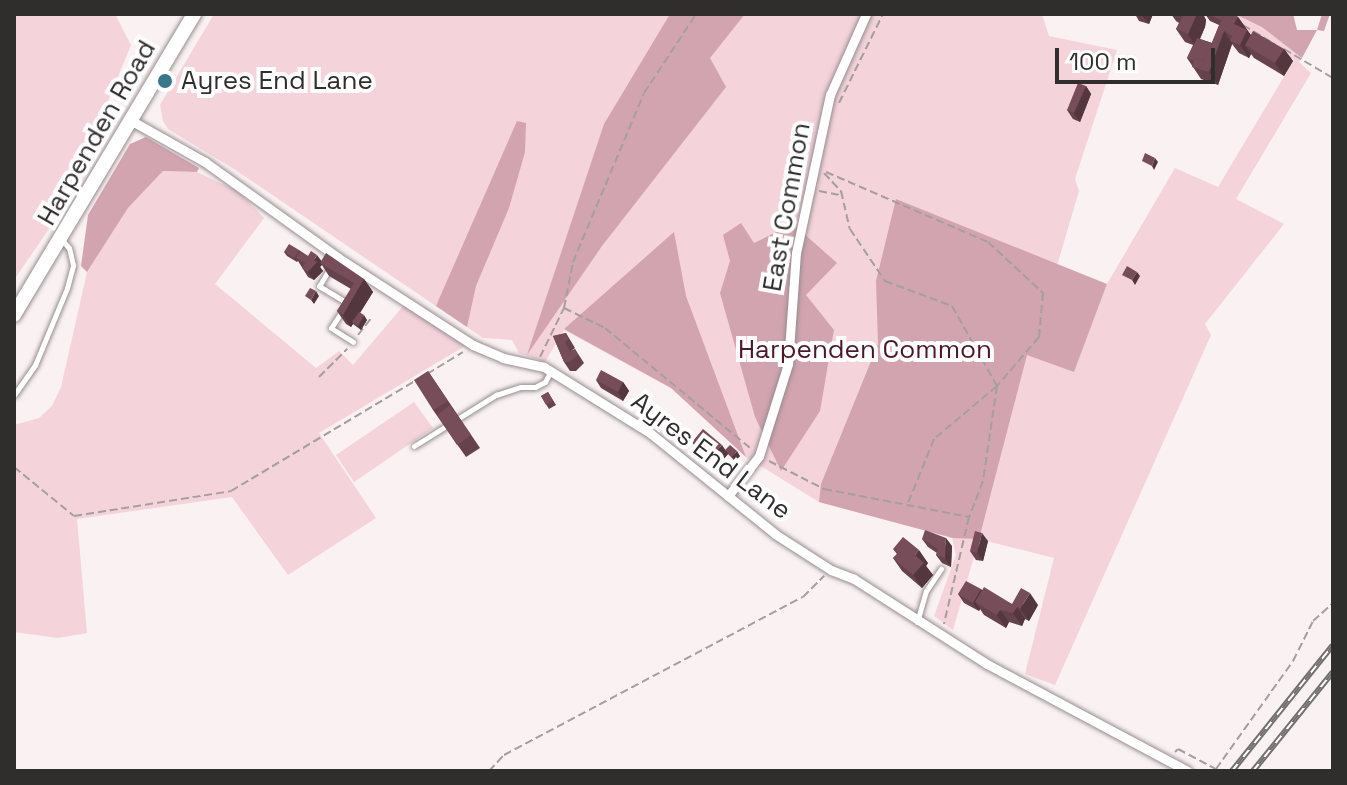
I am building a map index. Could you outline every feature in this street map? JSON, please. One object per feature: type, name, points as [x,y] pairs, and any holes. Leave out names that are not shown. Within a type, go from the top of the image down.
[{"type":"main road","name":"Harpenden Road","points":[[14,315],[62,240],[193,14]]},
{"type":"street","name":"East Common","points":[[728,496],[759,456],[788,364],[796,253],[830,95],[866,14]]},
{"type":"street","name":"Ayres End Lane","points":[[132,121],[205,162],[337,257],[473,345],[551,370],[650,433],[775,534],[831,570],[854,579],[940,636],[1187,771]]},
{"type":"lane","points":[[14,395],[35,365],[67,288],[73,265],[69,248],[62,240]]},
{"type":"lane","points":[[337,257],[319,286],[347,303],[331,328],[353,342]]},
{"type":"lane","points":[[414,446],[496,395],[545,382],[551,370]]},
{"type":"lane","points":[[917,622],[926,591],[941,569]]},
{"type":"path","points":[[536,365],[564,308],[573,262],[644,93],[696,14]]},
{"type":"path","points":[[839,103],[883,14]]},
{"type":"path","points":[[1235,20],[1333,78]]},
{"type":"path","points":[[908,503],[934,439],[997,386],[1039,337],[1043,293],[988,242],[821,170],[842,195],[850,229],[885,281],[952,306],[997,386],[983,481],[969,517],[940,636]]},
{"type":"path","points":[[810,189],[842,195]]},
{"type":"path","points":[[564,308],[605,328],[759,456],[789,474],[824,489],[969,517]]},
{"type":"path","points":[[14,467],[74,516],[231,491],[473,345]]},
{"type":"path","points":[[489,771],[504,755],[803,597],[831,570]]},
{"type":"path","points":[[1165,758],[1178,749],[1216,769],[1293,661],[1313,621],[1333,603]]},
{"type":"green space","points":[[14,14],[115,14],[131,45],[85,157],[51,226],[14,280]]},
{"type":"green space","name":"Harpenden Common","points":[[214,14],[1042,14],[1049,36],[1117,50],[1075,179],[1079,191],[1041,320],[1074,371],[1107,284],[1175,168],[1218,187],[1294,60],[1219,14],[1293,14],[1297,30],[1317,30],[1299,62],[1311,73],[1236,199],[1284,224],[1205,324],[1211,335],[1055,685],[1025,674],[1054,558],[979,539],[953,630],[934,616],[956,555],[952,538],[819,502],[746,457],[671,388],[564,330],[545,362],[519,353],[512,340],[483,338],[234,169],[168,129],[160,105]]},
{"type":"green space","points":[[163,171],[197,172],[239,192],[264,218],[215,284],[316,368],[339,351],[353,365],[404,305],[465,346],[319,433],[376,518],[288,575],[232,497],[77,519],[87,633],[58,638],[14,632],[14,425],[39,418],[52,406],[61,387],[87,272],[128,208]]},
{"type":"green space","points":[[414,402],[433,428],[354,482],[336,455]]},
{"type":"shaded area","points":[[670,14],[745,14],[710,58],[726,87],[602,246],[527,355],[604,124]]},
{"type":"shaded area","points":[[1235,14],[1293,14],[1297,30],[1317,30],[1302,58],[1262,27]]},
{"type":"shaded area","points":[[1322,14],[1330,14],[1324,31],[1317,30]]},
{"type":"shaded area","points":[[517,121],[526,123],[525,152],[509,208],[476,286],[467,327],[436,306]]},
{"type":"shaded area","points":[[146,137],[199,168],[197,172],[163,171],[128,208],[87,272],[81,266],[88,215],[130,144]]},
{"type":"shaded area","points":[[896,199],[1107,284],[1074,372],[1027,355],[979,539],[953,538],[819,502],[821,484],[878,344],[876,281]]},
{"type":"shaded area","points":[[741,223],[754,243],[793,224],[837,263],[806,295],[834,330],[820,411],[781,471],[755,417],[720,293],[730,261],[723,235]]},
{"type":"shaded area","points":[[674,232],[686,296],[746,457],[671,388],[564,329]]},
{"type":"building","points":[[1179,14],[1197,14],[1188,34],[1176,29],[1183,16]]},
{"type":"building","points":[[1207,14],[1224,14],[1221,20]]},
{"type":"building","points":[[1224,14],[1238,17],[1234,24],[1247,30],[1240,45],[1230,41],[1232,36],[1224,31],[1209,72],[1192,67],[1195,58],[1204,61]]},
{"type":"building","points":[[1253,31],[1284,49],[1275,63],[1245,45]]},
{"type":"building","points":[[1197,38],[1212,43],[1204,61],[1187,58]]},
{"type":"building","points":[[1078,83],[1086,86],[1074,113],[1067,110]]},
{"type":"building","points":[[1145,153],[1155,158],[1152,166],[1142,161]]},
{"type":"building","points":[[289,244],[299,250],[294,258],[284,252]]},
{"type":"building","points":[[311,251],[317,255],[314,260],[317,262],[308,272],[302,268],[305,263],[296,258],[300,252],[308,256]]},
{"type":"building","points":[[326,253],[364,279],[343,315],[337,311],[354,283],[320,263]]},
{"type":"building","points":[[1127,266],[1137,272],[1132,280],[1122,275]]},
{"type":"building","points":[[310,288],[316,291],[311,300],[305,296]]},
{"type":"building","points":[[359,312],[364,315],[358,326],[352,322]]},
{"type":"building","points":[[566,333],[569,339],[565,342],[570,352],[575,349],[578,355],[570,362],[564,362],[553,336]]},
{"type":"building","points":[[601,370],[623,382],[618,392],[596,380]]},
{"type":"building","points":[[428,371],[448,401],[433,410],[414,380]]},
{"type":"building","points":[[548,392],[553,401],[546,405],[541,396]]},
{"type":"building","points":[[450,405],[471,435],[457,445],[437,415]]},
{"type":"building","points":[[703,429],[722,445],[715,453],[709,448],[705,453],[692,442]]},
{"type":"building","points":[[730,445],[737,451],[732,457],[725,450]]},
{"type":"building","points":[[925,530],[946,538],[945,558],[936,555],[938,549],[922,539]]},
{"type":"building","points":[[975,531],[982,533],[977,553],[970,551]]},
{"type":"building","points":[[903,537],[919,550],[915,555],[924,563],[913,575],[893,558],[898,553],[893,549]]},
{"type":"building","points":[[966,581],[981,589],[973,603],[958,594]]},
{"type":"building","points":[[984,587],[1012,604],[1021,588],[1030,593],[1020,609],[1017,607],[1013,613],[1000,610],[997,615],[975,602]]},
{"type":"railway","points":[[1232,771],[1333,645]]},
{"type":"railway","points":[[1253,771],[1333,672]]},
{"type":"place","name":"Ayres End Lane","points":[[165,81]]}]
